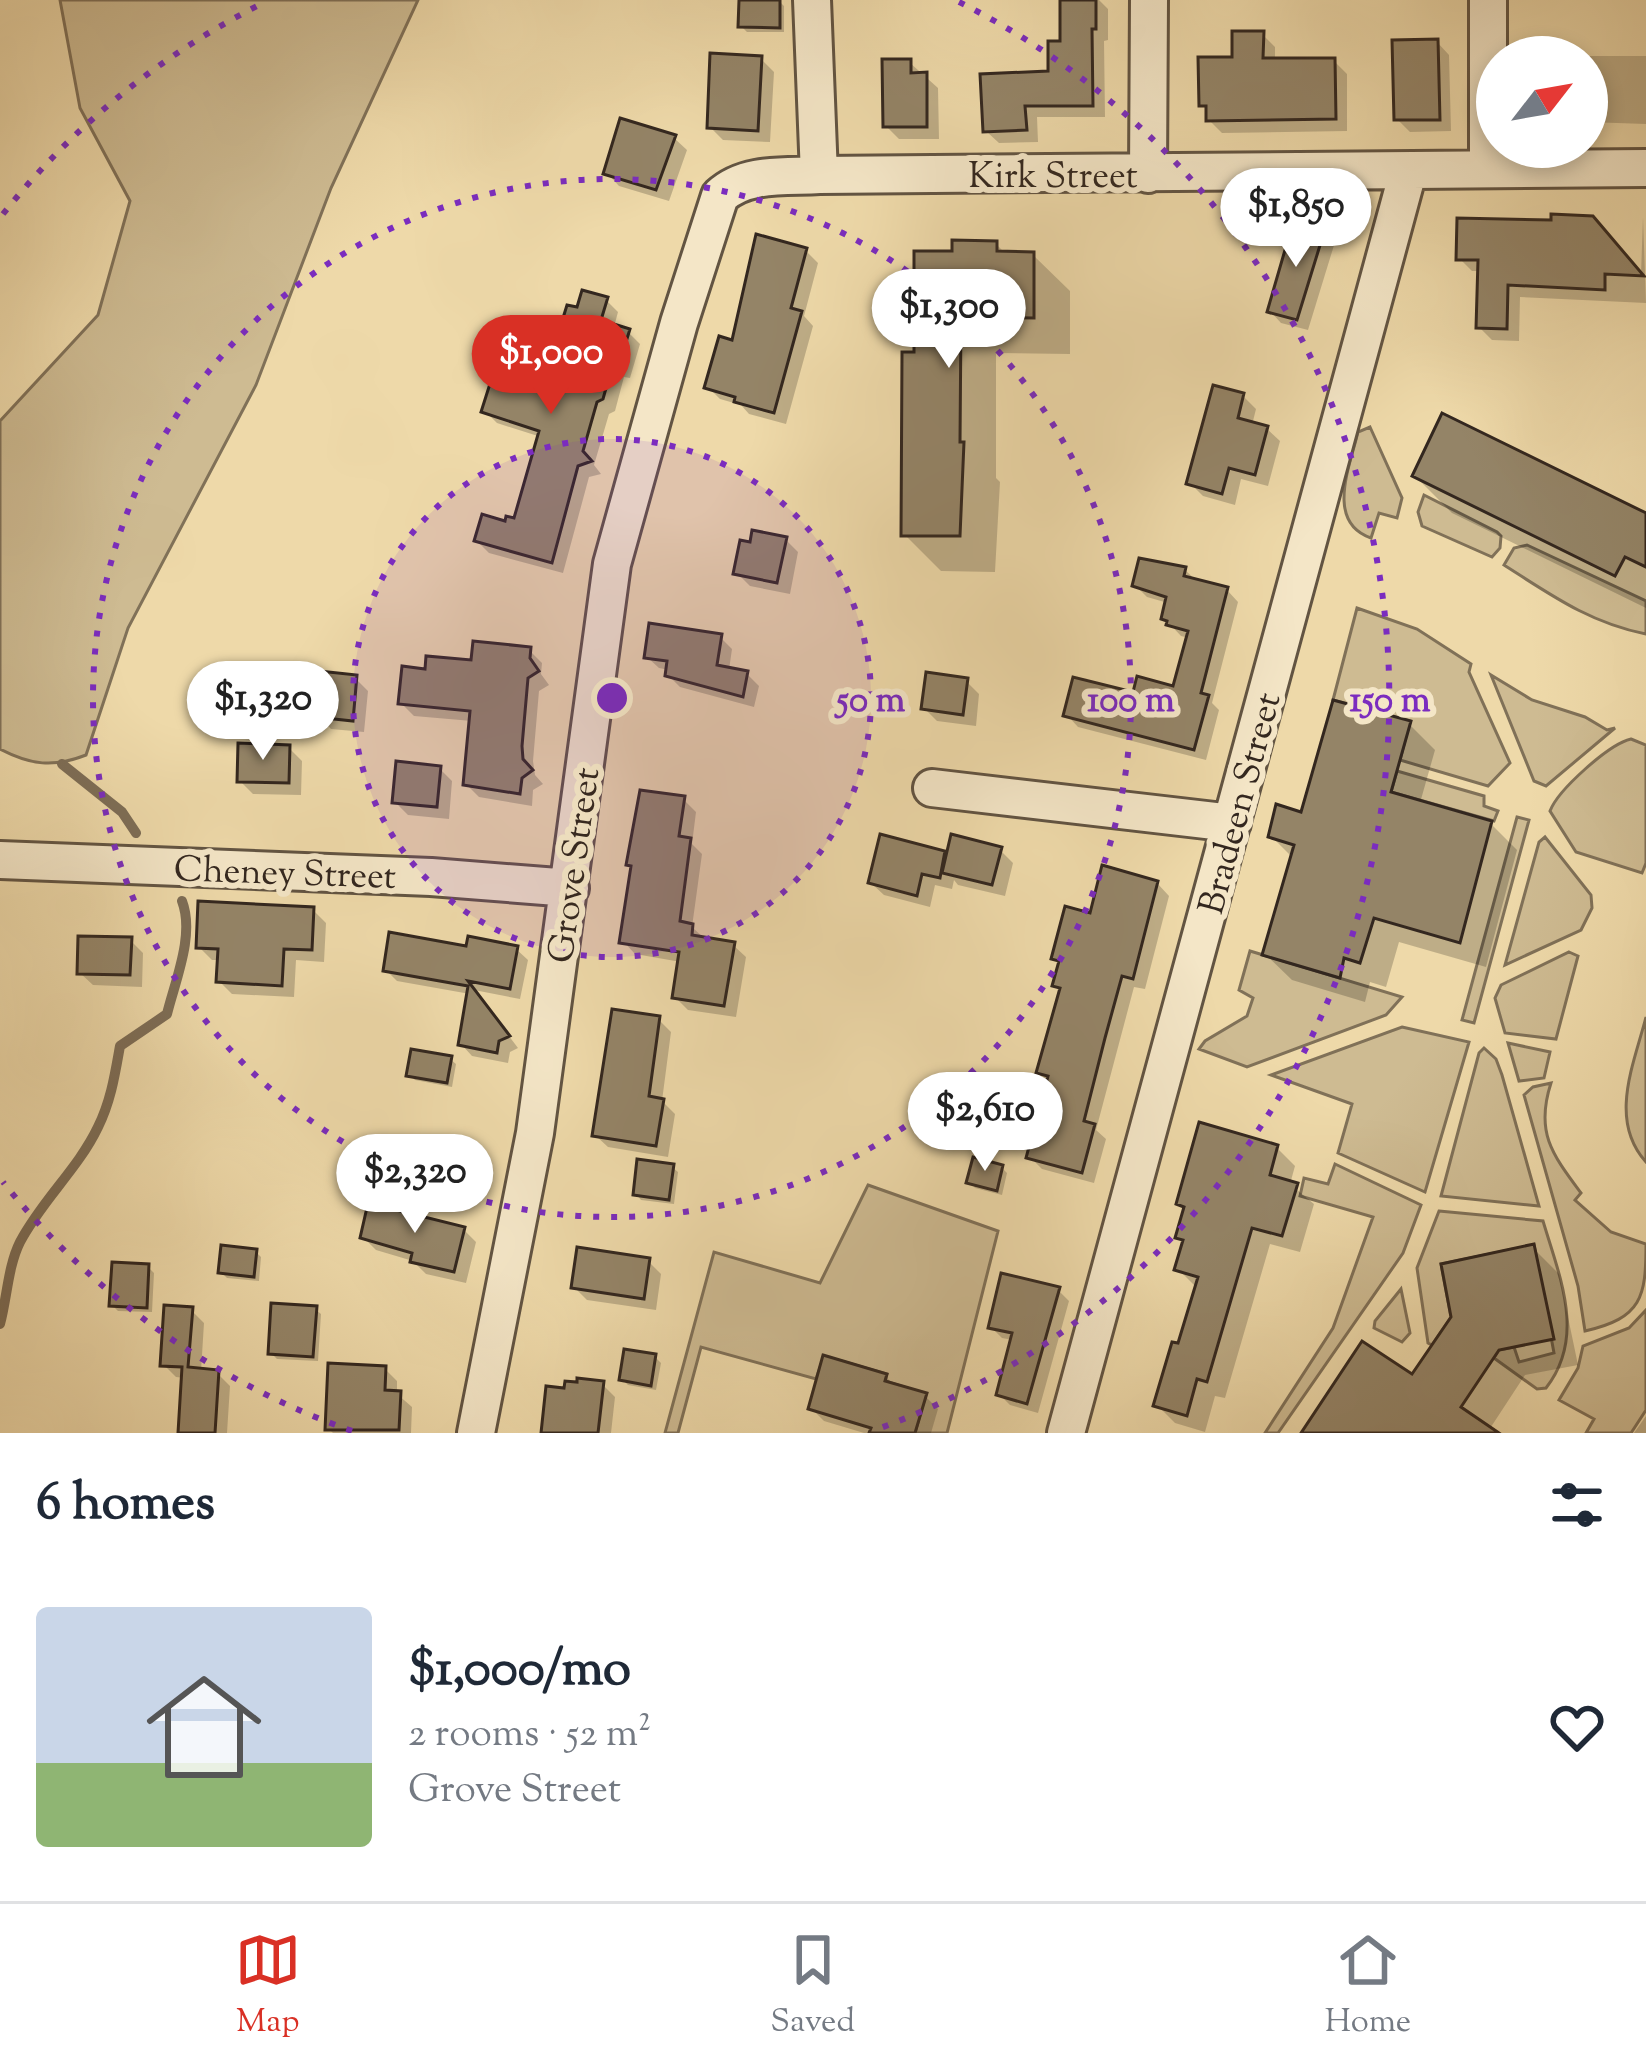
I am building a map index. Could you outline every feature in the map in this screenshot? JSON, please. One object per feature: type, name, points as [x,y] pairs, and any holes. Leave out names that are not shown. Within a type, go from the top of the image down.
[{"type":"street","points":[[812,0],[819,175]]},
{"type":"street","points":[[1148,174],[1149,0]]},
{"type":"street","points":[[1488,0],[1488,169]]},
{"type":"street","name":"Kirk Street","points":[[819,175],[1646,168]]},
{"type":"street","name":"Bradeen Street","points":[[1066,1433],[1408,172]]},
{"type":"street","name":"Grove Street","points":[[476,1433],[533,1143],[612,564],[715,206],[735,183],[819,175]]},
{"type":"street","points":[[932,788],[1232,823]]},
{"type":"street","name":"Cheney Street","points":[[0,860],[431,877],[570,888]]},
{"type":"shaded area","points":[[60,0],[418,0],[331,188],[256,385],[128,628],[86,755],[42,763],[0,749],[0,421],[98,315],[130,201],[80,108]]},
{"type":"shaded area","points":[[1370,427],[1402,498],[1397,518],[1379,513],[1371,538],[1348,519],[1344,492],[1358,432]]},
{"type":"shaded area","points":[[1424,495],[1497,532],[1500,548],[1492,557],[1422,526],[1418,512]]},
{"type":"shaded area","points":[[1527,545],[1646,601],[1646,634],[1589,615],[1504,565],[1514,548]]},
{"type":"shaded area","points":[[1357,608],[1417,629],[1471,664],[1469,672],[1510,763],[1488,786],[1400,760],[1410,721],[1333,700]]},
{"type":"shaded area","points":[[1491,675],[1532,700],[1585,717],[1607,730],[1615,728],[1546,786],[1534,781]]},
{"type":"shaded area","points":[[1631,739],[1646,745],[1646,863],[1642,873],[1576,852],[1550,811],[1585,769]]},
{"type":"shaded area","points":[[1397,771],[1484,796],[1484,806],[1498,811],[1494,821],[1391,792]]},
{"type":"shaded area","points":[[1517,817],[1529,820],[1474,1023],[1462,1020]]},
{"type":"shaded area","points":[[1545,837],[1591,895],[1592,908],[1581,930],[1505,965],[1539,842]]},
{"type":"shaded area","points":[[1250,951],[1402,997],[1386,1015],[1247,1067],[1199,1049],[1247,1016],[1253,998],[1239,990]]},
{"type":"shaded area","points":[[1569,952],[1578,956],[1556,1039],[1505,1033],[1495,998],[1501,985]]},
{"type":"shaded area","points":[[1646,1017],[1646,1162],[1628,1128],[1626,1110]]},
{"type":"shaded area","points":[[1402,1027],[1469,1042],[1425,1192],[1338,1153],[1352,1104],[1271,1075]]},
{"type":"shaded area","points":[[1508,1043],[1550,1052],[1544,1078],[1519,1081]]},
{"type":"shaded area","points":[[1484,1048],[1496,1059],[1502,1075],[1539,1206],[1441,1196]]},
{"type":"shaded area","points":[[1551,1083],[1546,1129],[1555,1154],[1581,1193],[1575,1200],[1611,1232],[1646,1244],[1637,1302],[1619,1319],[1585,1331],[1578,1286],[1524,1095],[1533,1087]]},
{"type":"shaded area","points":[[1335,1164],[1421,1205],[1403,1253],[1278,1433],[1265,1433],[1333,1328],[1373,1217],[1300,1196],[1304,1178],[1328,1184]]},
{"type":"shaded area","points":[[868,1185],[998,1231],[947,1433],[915,1433],[926,1394],[885,1381],[887,1374],[824,1356],[816,1379],[701,1347],[678,1433],[665,1433],[714,1252],[820,1283]]},
{"type":"shaded area","points":[[1439,1211],[1543,1221],[1562,1285],[1567,1328],[1558,1369],[1546,1388],[1537,1389],[1494,1358],[1499,1350],[1514,1347],[1519,1362],[1554,1353],[1534,1245],[1441,1264],[1451,1317],[1432,1345],[1428,1343],[1417,1268]]},
{"type":"shaded area","points":[[1401,1289],[1410,1333],[1402,1342],[1374,1328]]},
{"type":"shaded area","points":[[1646,1310],[1646,1410],[1631,1433],[1586,1433],[1594,1419],[1559,1400],[1578,1368],[1583,1346],[1629,1328]]},
{"type":"building","points":[[739,0],[780,0],[780,28],[738,27]]},
{"type":"building","points":[[1060,0],[1096,0],[1093,106],[1025,106],[1027,130],[983,132],[980,74],[1048,71],[1048,41],[1060,41]]},
{"type":"building","points":[[1232,31],[1264,31],[1263,58],[1335,58],[1336,119],[1206,121],[1206,106],[1199,106],[1198,57],[1232,57]]},
{"type":"building","points":[[1438,39],[1440,120],[1394,120],[1392,40]]},
{"type":"building","points":[[710,53],[762,56],[758,131],[707,128]]},
{"type":"building","points":[[882,59],[911,59],[911,73],[927,72],[927,127],[883,127]]},
{"type":"building","points":[[620,118],[676,135],[656,190],[603,174]]},
{"type":"building","points":[[1551,214],[1593,216],[1644,276],[1605,274],[1605,290],[1508,285],[1507,329],[1476,328],[1478,260],[1456,260],[1457,218],[1551,220]]},
{"type":"building","points":[[1294,219],[1325,229],[1297,320],[1267,312]]},
{"type":"building","points":[[756,234],[807,248],[791,308],[802,311],[774,413],[704,388],[719,336],[732,340]]},
{"type":"building","points":[[952,240],[997,241],[997,251],[1034,252],[1034,318],[961,317],[960,536],[901,536],[902,352],[914,352],[914,251],[952,251]]},
{"type":"building","points":[[582,290],[608,297],[601,320],[630,329],[618,368],[612,367],[603,399],[597,402],[583,451],[592,461],[578,466],[552,563],[474,541],[482,514],[505,521],[506,516],[514,518],[539,431],[481,412],[508,327],[556,341],[567,305],[577,307]]},
{"type":"building","points":[[1213,385],[1244,393],[1238,418],[1268,426],[1255,475],[1229,468],[1222,494],[1186,484]]},
{"type":"building","points":[[1442,413],[1646,513],[1646,567],[1625,557],[1615,576],[1412,476]]},
{"type":"building","points":[[752,530],[787,537],[777,583],[733,574],[740,540],[750,542]]},
{"type":"building","points":[[1139,558],[1186,567],[1184,576],[1228,587],[1201,693],[1209,695],[1194,750],[1063,716],[1073,677],[1133,692],[1137,676],[1173,686],[1188,631],[1161,619],[1166,597],[1132,586]]},
{"type":"building","points":[[649,623],[722,634],[717,665],[748,671],[743,697],[665,676],[667,661],[644,658]]},
{"type":"building","points":[[473,641],[531,647],[530,658],[539,671],[528,678],[522,746],[523,759],[533,770],[522,778],[520,794],[463,785],[470,711],[398,704],[402,666],[425,669],[426,656],[471,660]]},
{"type":"building","points":[[319,671],[357,675],[353,721],[315,717]]},
{"type":"building","points":[[926,672],[968,678],[963,715],[921,709]]},
{"type":"building","points":[[1333,700],[1411,721],[1391,792],[1492,821],[1460,943],[1374,918],[1360,963],[1344,958],[1340,978],[1262,955],[1294,845],[1268,837],[1276,804],[1301,812]]},
{"type":"building","points":[[238,743],[290,745],[289,783],[237,782]]},
{"type":"building","points":[[396,761],[441,766],[437,807],[392,803]]},
{"type":"building","points":[[640,790],[685,796],[679,836],[691,838],[680,921],[693,924],[692,935],[735,942],[724,1006],[672,998],[679,952],[619,943],[631,866],[626,865]]},
{"type":"building","points":[[880,834],[945,851],[940,878],[922,874],[917,896],[868,883]]},
{"type":"building","points":[[951,834],[1002,847],[992,885],[942,873]]},
{"type":"building","points":[[1102,865],[1158,881],[1133,979],[1122,976],[1105,1038],[1084,1121],[1095,1124],[1082,1173],[1026,1158],[1048,1076],[1036,1073],[1060,988],[1052,986],[1059,961],[1051,959],[1065,906],[1090,913]]},
{"type":"building","points":[[198,901],[314,907],[312,950],[284,949],[282,986],[216,982],[218,949],[196,948]]},
{"type":"building","points":[[389,932],[466,946],[468,936],[518,946],[510,989],[468,981],[510,1036],[499,1041],[497,1053],[458,1045],[468,986],[383,971]]},
{"type":"building","points":[[78,936],[132,937],[130,975],[77,974]]},
{"type":"building","points":[[612,1009],[660,1016],[649,1096],[664,1099],[656,1146],[592,1136]]},
{"type":"building","points":[[411,1049],[452,1056],[447,1083],[406,1076]]},
{"type":"building","points":[[1199,1122],[1278,1145],[1270,1175],[1298,1183],[1282,1236],[1252,1228],[1207,1382],[1197,1379],[1187,1416],[1153,1406],[1198,1277],[1174,1270],[1183,1240],[1175,1238],[1184,1207],[1176,1204]]},
{"type":"building","points":[[366,1152],[398,1160],[389,1197],[357,1189]]},
{"type":"building","points":[[973,1157],[1003,1165],[997,1191],[966,1183]]},
{"type":"building","points":[[637,1159],[674,1164],[669,1200],[633,1195]]},
{"type":"building","points":[[368,1203],[465,1227],[454,1272],[410,1262],[412,1253],[360,1238]]},
{"type":"building","points":[[1534,1244],[1554,1339],[1499,1350],[1461,1407],[1499,1433],[1301,1433],[1362,1341],[1412,1374],[1451,1317],[1441,1264]]},
{"type":"building","points":[[221,1245],[257,1249],[254,1277],[218,1273]]},
{"type":"building","points":[[577,1247],[650,1258],[644,1299],[571,1288]]},
{"type":"building","points":[[112,1262],[149,1264],[147,1308],[109,1306]]},
{"type":"building","points":[[1001,1273],[1060,1287],[1027,1404],[996,1395],[1012,1333],[988,1328]]},
{"type":"building","points":[[271,1303],[317,1306],[313,1357],[268,1354]]},
{"type":"building","points":[[164,1305],[193,1307],[188,1367],[219,1370],[215,1433],[178,1433],[182,1367],[160,1366]]},
{"type":"building","points":[[624,1349],[656,1354],[651,1386],[619,1380]]},
{"type":"building","points":[[823,1355],[887,1374],[885,1381],[927,1393],[915,1433],[869,1433],[871,1428],[808,1409]]},
{"type":"building","points":[[328,1363],[386,1366],[385,1390],[401,1391],[399,1430],[325,1430]]},
{"type":"building","points":[[577,1378],[604,1381],[598,1433],[541,1433],[546,1386],[564,1388],[565,1381],[577,1382]]},
{"type":"waterway","points":[[62,764],[122,812],[136,833]]},
{"type":"waterway","points":[[0,1324],[20,1242],[98,1127],[120,1046],[167,1014],[185,943],[182,901]]}]
